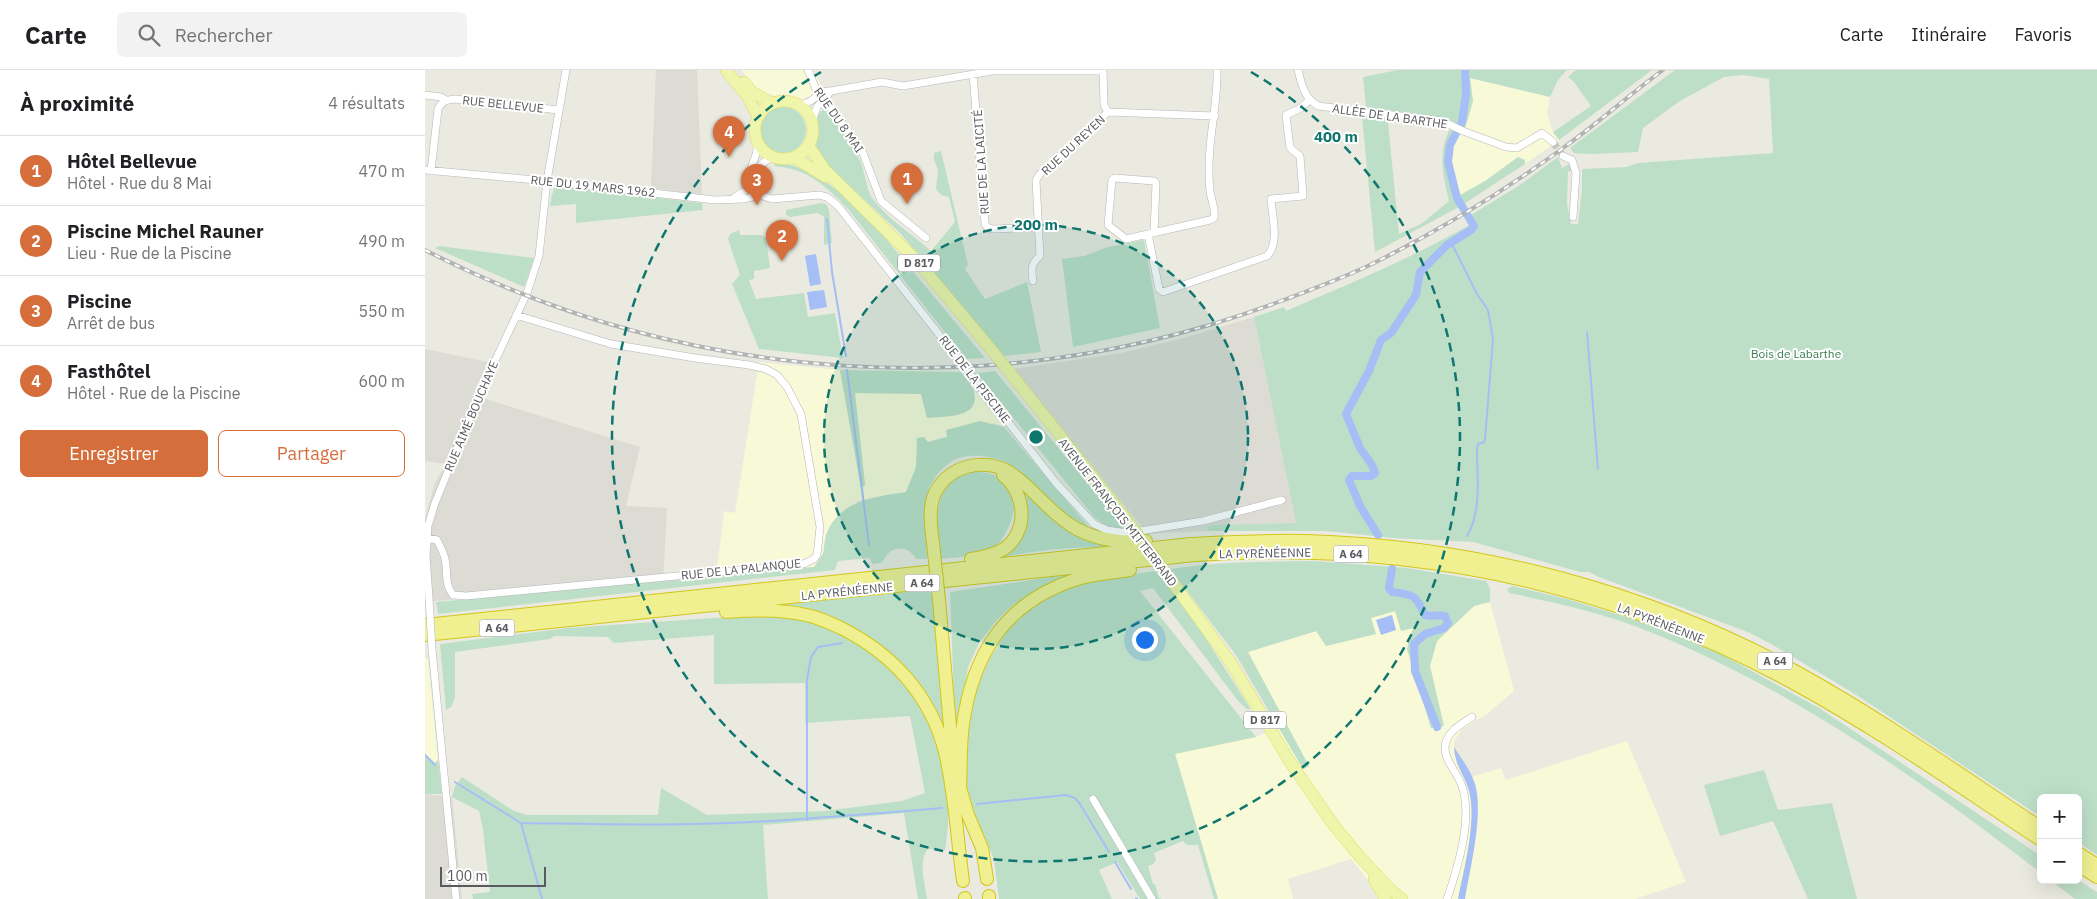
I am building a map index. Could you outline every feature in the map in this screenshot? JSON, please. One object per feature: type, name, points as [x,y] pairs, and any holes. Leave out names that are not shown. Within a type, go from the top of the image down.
[{"type":"highway","points":[[913,572],[925,565],[984,557],[998,552],[1010,544],[1019,530],[1022,505],[1015,488],[1009,480],[986,465]]},
{"type":"highway","points":[[963,881],[933,543],[931,505],[938,487],[958,469],[968,466],[986,465],[1004,469],[1013,474],[1051,512],[1073,527],[1097,538],[1131,542],[1171,539],[1191,544]]},
{"type":"highway","name":"LA PYRÉNÉENNE","points":[[425,625],[1191,544],[1306,541],[1419,549],[1479,558],[1532,570],[1657,608],[1709,630],[1799,674],[1898,733],[2037,825]]},
{"type":"highway","name":"LA PYRÉNÉENNE","points":[[425,635],[1172,558],[1269,552],[1370,555],[1476,569],[1529,580],[1654,618],[1705,639],[1798,685],[1893,743],[2039,839]]},
{"type":"highway","points":[[956,787],[963,726],[974,674],[991,640],[1012,615],[1041,594],[1075,579],[1148,568],[1172,558]]},
{"type":"highway","points":[[672,609],[683,614],[755,610],[797,613],[826,621],[858,636],[885,656],[909,679],[925,703],[938,730],[956,787],[982,848],[987,879]]},
{"type":"highway","points":[[2082,856],[2097,865]]},
{"type":"highway","points":[[2082,868],[2097,878]]},
{"type":"main road","points":[[726,70],[747,96],[758,117]]},
{"type":"main road","points":[[734,70],[752,92],[772,103]]},
{"type":"main road","points":[[781,101],[800,105],[812,121],[812,138],[809,146],[802,153],[793,157],[773,157],[760,147],[755,132],[758,117],[772,103],[781,101]]},
{"type":"main road","name":"AVENUE FRANÇOIS MITTERRAND","points":[[809,146],[825,170],[917,261],[985,342],[1122,513],[1231,663],[1305,785],[1359,856],[1385,899]]},
{"type":"main road","name":"AVENUE FRANÇOIS MITTERRAND","points":[[793,157],[846,191]]},
{"type":"main road","name":"AVENUE FRANÇOIS MITTERRAND","points":[[1359,856],[1402,899]]},
{"type":"street","name":"RUE AIMÉ BOUCHAYE","points":[[456,899],[432,649],[427,572],[428,526],[435,503],[479,395],[527,293],[539,256],[547,181],[566,70]]},
{"type":"street","name":"RUE DU 8 MAI","points":[[807,70],[818,94],[833,109],[857,142],[881,201],[926,238]]},
{"type":"street","points":[[800,105],[810,102],[818,94],[826,90],[831,91],[882,82],[903,86],[992,70],[1103,71],[1104,105],[1108,112]]},
{"type":"street","points":[[1217,70],[1218,93],[1212,127],[1209,168],[1214,218],[1181,226],[1151,233],[1126,239],[1108,225],[1112,180],[1115,178],[1154,181],[1156,183],[1151,233],[1159,289],[1163,292],[1267,256],[1272,251],[1274,240],[1271,199],[1303,196],[1299,156],[1291,148],[1286,115],[1301,108],[1309,100],[1303,90],[1298,70]]},
{"type":"street","name":"RUE DE LA LAICITÉ","points":[[973,74],[978,108],[985,224],[988,228],[994,229],[1038,226]]},
{"type":"street","points":[[812,121],[817,108],[831,91]]},
{"type":"street","name":"RUE BELLEVUE","points":[[425,95],[446,100],[455,99],[559,110]]},
{"type":"street","name":"RUE BELLEVUE","points":[[428,170],[438,109],[446,100]]},
{"type":"street","name":"ALLÉE DE LA BARTHE","points":[[1309,100],[1318,106],[1335,109],[1442,121],[1463,131],[1511,148],[1517,148],[1542,133],[1553,142]]},
{"type":"street","name":"RUE DU REYEN","points":[[1033,281],[1032,265],[1040,256],[1036,180],[1108,112],[1215,116]]},
{"type":"street","points":[[715,200],[733,198],[747,190],[749,174],[757,151],[757,139]]},
{"type":"street","points":[[1563,156],[1572,160],[1576,171],[1573,218]]},
{"type":"street","points":[[759,192],[756,175],[758,169],[763,161],[773,157]]},
{"type":"street","name":"RUE DU 19 MARS 1962","points":[[428,170],[715,200],[743,199],[759,192]]},
{"type":"street","points":[[749,174],[751,183],[759,192]]},
{"type":"street","name":"RUE DE LA PISCINE","points":[[759,192],[772,199],[819,195],[827,197],[838,206],[1056,483],[1094,524],[1107,530],[1127,533],[1203,521],[1282,500]]},
{"type":"street","name":"RUE DE LA PALANQUE","points":[[427,538],[437,540],[441,548],[445,559],[446,582],[449,590],[453,595],[466,596],[803,564],[817,555],[820,527],[801,414],[787,387],[777,375],[766,369],[749,365],[685,357],[611,344],[516,315]]},
{"type":"street","points":[[1447,899],[1457,870],[1466,814],[1462,787],[1445,748],[1447,741],[1457,726],[1472,717]]},
{"type":"street","points":[[1093,799],[1152,899]]},
{"type":"street","points":[[1441,899],[1450,889]]},
{"type":"shaded area","points":[[656,70],[697,70],[702,195],[651,188]]},
{"type":"shaded area","points":[[741,70],[813,70],[824,91],[810,99],[800,101],[787,94],[775,96],[763,93],[753,85]]},
{"type":"shaded area","points":[[1470,78],[1550,97],[1547,113],[1553,132],[1559,140],[1525,164],[1525,159],[1460,196],[1450,156],[1459,134],[1465,128],[1473,101]]},
{"type":"shaded area","points":[[1254,317],[1296,523],[1212,525],[1207,527],[1208,531],[1148,534],[1013,369],[1121,353],[1180,339]]},
{"type":"shaded area","points":[[425,349],[488,362],[473,395],[640,447],[626,506],[667,508],[663,581],[425,602],[425,518],[435,483],[446,464],[425,461]]},
{"type":"shaded area","points":[[759,362],[840,370],[861,488],[865,485],[855,393],[921,394],[927,418],[975,402],[974,391],[1004,427],[995,423],[928,442],[917,456],[916,467],[906,492],[857,501],[824,542],[823,554],[814,567],[716,576],[724,511],[735,513]]},
{"type":"shaded area","points":[[1490,602],[1514,691],[1487,714],[1462,729],[1454,742],[1454,747],[1472,777],[1501,768],[1506,780],[1627,741],[1686,882],[1635,899],[1380,899],[1372,885],[1351,859],[1288,879],[1293,899],[1218,899],[1175,753],[1256,737],[1278,727],[1303,769],[1309,767],[1248,652],[1317,631],[1326,646],[1375,634],[1371,618],[1395,611],[1413,627],[1407,649],[1431,728],[1443,726],[1430,666],[1437,641],[1474,606]]},
{"type":"shaded area","points":[[425,659],[428,659],[438,760],[436,764],[425,754]]},
{"type":"shaded area","points":[[425,794],[452,797],[462,899],[425,899]]},
{"type":"green space","points":[[1398,70],[1567,70],[1558,80],[1550,97],[1470,78],[1473,101],[1465,128],[1441,117],[1387,112],[1399,234],[1421,224],[1449,201],[1443,172],[1443,154],[1444,145],[1451,127],[1459,134],[1452,150],[1451,164],[1460,195],[1485,181],[1518,157],[1525,160],[1525,164],[1459,207],[1375,252],[1362,117],[1367,116],[1363,77]]},
{"type":"green space","points":[[1576,70],[1652,70],[1559,140],[1553,132],[1591,106],[1574,82],[1568,77]]},
{"type":"green space","name":"Bois de Labarthe","points":[[1675,70],[2097,70],[2097,855],[2082,845],[2082,794],[2037,794],[2037,814],[1855,694],[1773,645],[1748,632],[1589,572],[1580,572],[1473,542],[1393,538],[1326,531],[1208,531],[1206,527],[1212,525],[1296,523],[1254,317],[1284,307],[1286,311],[1425,249],[1469,225],[1466,218],[1520,185],[1558,157],[1562,168],[1569,164],[1576,171],[1568,171],[1567,204],[1571,224],[1578,224],[1582,191],[1582,169],[1627,167],[1638,163],[1773,153],[1769,79],[1743,75],[1724,77],[1680,101],[1643,128],[1638,152],[1574,153],[1570,148]]},
{"type":"green space","points":[[783,107],[796,111],[802,117],[806,130],[802,143],[796,149],[783,153],[770,149],[764,143],[760,130],[764,117],[770,111]]},
{"type":"green space","points":[[824,109],[840,126],[855,150],[873,199],[888,216],[931,251],[955,222],[949,197],[941,195],[936,189],[938,170],[934,160],[934,153],[941,151],[968,265],[965,269],[985,299],[1027,282],[1041,352],[1004,356],[900,233],[817,156],[814,138],[815,124]]},
{"type":"green space","points":[[775,163],[791,165],[812,173],[837,190],[877,228],[985,358],[966,359],[848,209],[832,193],[806,175],[774,166]]},
{"type":"green space","points":[[555,186],[702,203],[703,210],[576,223],[576,204],[550,206]]},
{"type":"green space","points":[[821,203],[826,204],[829,210],[832,243],[824,245],[824,217],[818,213],[790,217],[786,215],[786,210]]},
{"type":"green space","points":[[739,230],[740,235],[762,235],[766,238],[770,268],[754,271],[754,279],[749,280],[756,299],[804,293],[808,317],[835,313],[843,358],[759,349],[732,284],[740,275],[728,239],[730,234]]},
{"type":"green space","points":[[1144,240],[1160,328],[1073,347],[1062,259],[1084,256],[1108,247]]},
{"type":"green space","points":[[439,246],[534,258],[524,287],[435,248]]},
{"type":"green space","points":[[840,370],[961,372],[972,387],[975,401],[967,412],[951,416],[927,418],[921,394],[855,393],[865,485],[861,488]]},
{"type":"green space","points":[[995,371],[1124,528],[1112,527],[1095,518],[977,373]]},
{"type":"green space","points":[[980,421],[1004,427],[1088,526],[1066,517],[1012,465],[991,458],[967,456],[952,461],[940,471],[932,482],[925,505],[927,559],[916,559],[906,549],[899,548],[891,551],[881,563],[872,564],[870,558],[838,561],[835,570],[438,614],[436,602],[814,567],[823,553],[828,530],[842,512],[861,501],[906,492],[916,467],[917,438],[924,437],[928,442],[947,437],[946,430]]},
{"type":"green space","points":[[972,472],[988,473],[998,477],[1006,485],[1015,498],[1011,520],[1001,541],[987,552],[941,559],[937,519],[942,496],[948,486],[958,478]]},
{"type":"green space","points":[[1029,495],[1111,544],[1111,547],[1054,550],[999,558],[1007,550],[1024,498]]},
{"type":"green space","points":[[1313,561],[1407,568],[1486,581],[1490,589],[1490,602],[1474,606],[1437,641],[1430,666],[1444,726],[1431,728],[1407,649],[1413,628],[1401,631],[1395,611],[1371,618],[1376,634],[1326,646],[1316,631],[1248,652],[1309,766],[1303,769],[1236,655],[1170,569],[1224,563]]},
{"type":"green space","points":[[1155,571],[1189,612],[1250,708],[1248,710],[1238,701],[1153,588],[1140,591],[1256,737],[1175,754],[1218,899],[1214,899],[1198,845],[1187,845],[1183,841],[1154,853],[1156,860],[1148,866],[1153,884],[1155,884],[1159,898],[1162,899],[1140,899],[1117,862],[1099,870],[1112,899],[999,899],[994,859],[974,813],[966,786],[967,739],[977,685],[990,658],[1006,633],[1030,608],[1064,589],[1095,579]]},
{"type":"green space","points":[[1065,575],[1066,578],[1014,604],[996,621],[979,643],[968,667],[959,727],[955,727],[950,592]]},
{"type":"green space","points":[[1512,586],[1567,599],[1649,624],[1721,654],[1819,708],[2037,853],[2037,870],[1902,771],[1805,709],[1754,681],[1703,655],[1633,625],[1580,609],[1509,593],[1507,589]]},
{"type":"green space","points":[[931,590],[942,690],[943,727],[885,652],[773,605]]},
{"type":"green space","points":[[756,615],[803,619],[848,637],[885,662],[904,681],[917,699],[928,719],[943,761],[948,806],[945,850],[928,849],[923,860],[927,899],[918,899],[904,813],[763,825],[768,899],[473,899],[472,894],[490,892],[479,811],[452,797],[455,786],[462,777],[514,811],[527,815],[658,815],[661,788],[707,815],[825,811],[902,801],[925,793],[910,716],[805,723],[805,683],[714,684],[714,635],[614,643],[608,637],[554,636],[550,639],[455,652],[455,697],[451,707],[446,710],[440,644],[568,628]]},
{"type":"green space","points":[[425,754],[435,763],[438,760],[442,794],[425,794]]},
{"type":"green space","points":[[1764,770],[1778,810],[1832,803],[1857,899],[1808,899],[1773,821],[1720,836],[1704,785]]},
{"type":"green space","points":[[2082,883],[2097,892],[2097,899],[2075,899],[2055,884]]},
{"type":"water","points":[[816,254],[821,284],[810,286],[805,256]]},
{"type":"water","points":[[824,290],[827,307],[810,310],[807,292]]},
{"type":"water","points":[[1392,615],[1396,630],[1381,635],[1376,620]]},
{"type":"water","points":[[1454,747],[1471,774],[1477,796],[1477,825],[1465,899],[1458,899],[1469,845],[1471,803],[1467,785],[1456,760]]},
{"type":"waterway","points":[[1378,535],[1360,506],[1349,480],[1352,476],[1371,476],[1375,473],[1372,465],[1360,448],[1346,414],[1369,371],[1381,340],[1391,333],[1416,295],[1420,272],[1447,245],[1471,230],[1474,226],[1457,198],[1448,162],[1450,145],[1462,122],[1466,94],[1465,70]]},
{"type":"waterway","points":[[827,219],[832,272],[846,356]]},
{"type":"waterway","points":[[1451,242],[1477,294],[1488,310],[1493,339],[1485,439],[1484,442],[1478,444],[1477,448],[1477,505],[1472,526],[1467,536]]},
{"type":"waterway","points":[[1587,332],[1598,469]]},
{"type":"waterway","points":[[847,370],[869,545]]},
{"type":"waterway","points":[[1392,569],[1389,588],[1392,592],[1413,597],[1419,603],[1425,615],[1445,616],[1448,623],[1444,628],[1425,634],[1414,644],[1415,671],[1437,727]]},
{"type":"waterway","points":[[807,820],[807,680],[811,657],[818,647],[842,643]]},
{"type":"waterway","points":[[425,755],[435,765]]},
{"type":"waterway","points":[[455,782],[521,823]]},
{"type":"waterway","points":[[977,804],[1066,795],[1075,798],[1109,852]]},
{"type":"waterway","points":[[521,823],[652,825],[730,823],[810,819],[942,808]]},
{"type":"waterway","points":[[521,823],[542,899]]},
{"type":"waterway","points":[[1115,862],[1131,889]]},
{"type":"tunnel","points":[[1553,142],[1563,156]]},
{"type":"railway","points":[[425,250],[527,296],[632,330],[739,354],[848,366],[957,367],[1067,356],[1175,335],[1281,301],[1363,268],[1447,224],[1517,180],[1576,139],[1663,70]]},
{"type":"place","name":"Fasthôtel","points":[[729,157]]},
{"type":"place","name":"Hôtel Bellevue","points":[[907,204]]},
{"type":"place","name":"Piscine","points":[[757,205]]},
{"type":"place","name":"Piscine Michel Rauner","points":[[782,261]]}]
